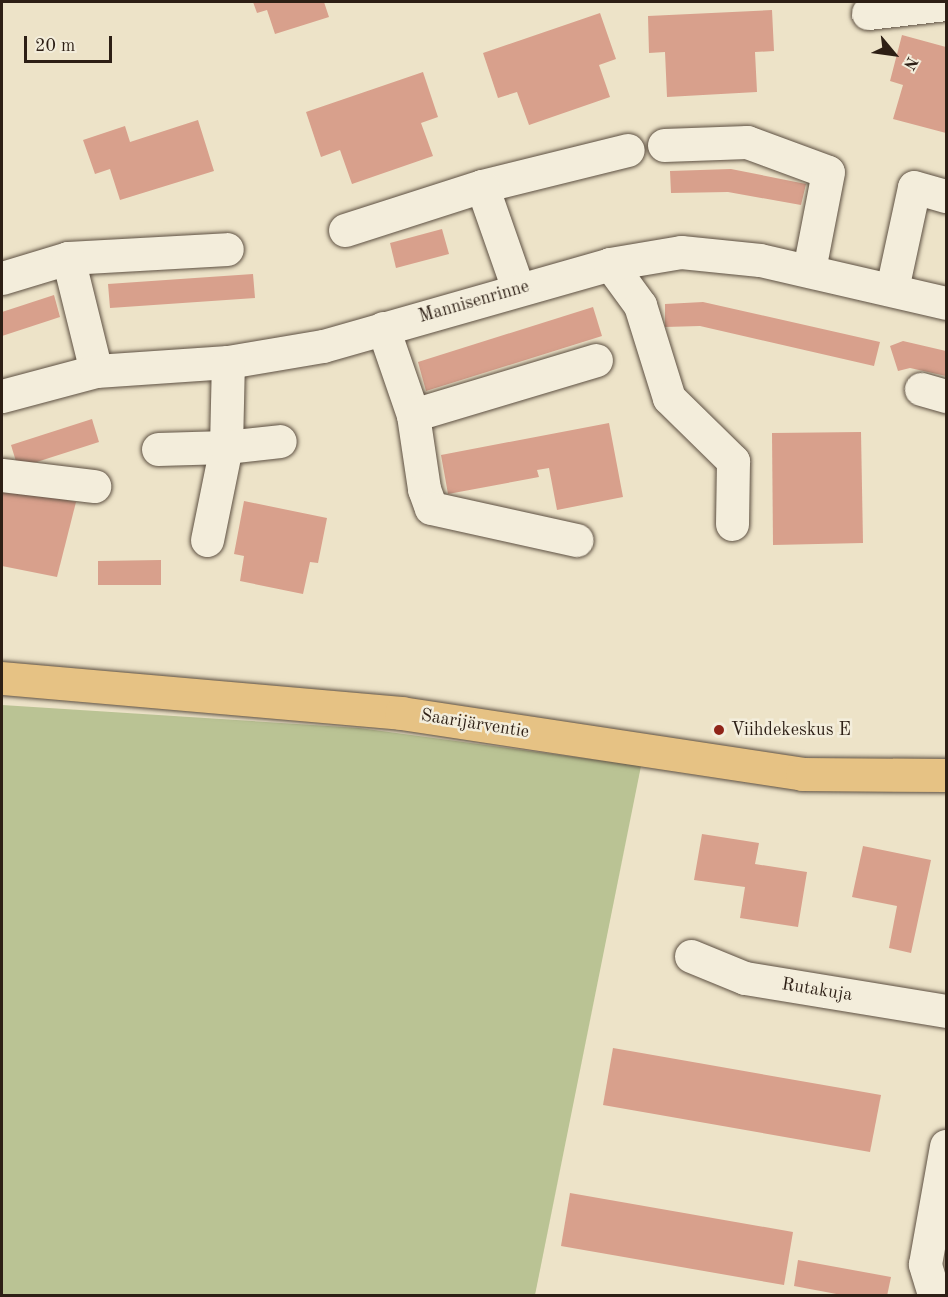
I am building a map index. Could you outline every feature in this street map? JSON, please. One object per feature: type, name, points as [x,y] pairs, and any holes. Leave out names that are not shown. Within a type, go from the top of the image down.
[{"type":"main road","name":"Saarijärventie","points":[[2,678],[401,713],[802,774],[946,775]]},
{"type":"street","points":[[867,13],[946,4]]},
{"type":"street","points":[[664,145],[747,142],[828,172],[809,270]]},
{"type":"street","points":[[345,230],[482,186],[628,150]]},
{"type":"street","points":[[482,186],[518,289]]},
{"type":"street","points":[[892,289],[914,187],[946,196]]},
{"type":"street","points":[[2,279],[68,258],[227,249]]},
{"type":"street","name":"Mannisenrinne","points":[[2,396],[96,370],[228,362],[323,346],[610,264],[681,252],[760,260],[946,303]]},
{"type":"street","points":[[68,258],[96,370]]},
{"type":"street","points":[[610,264],[640,305],[669,398],[733,460],[732,524]]},
{"type":"street","points":[[382,328],[413,415],[424,489],[432,508],[577,540]]},
{"type":"street","points":[[413,415],[596,360]]},
{"type":"street","points":[[207,540],[226,447],[228,362]]},
{"type":"street","points":[[158,449],[226,447],[280,441]]},
{"type":"street","points":[[2,475],[94,486]]},
{"type":"street","name":"Rutakuja","points":[[691,956],[745,978],[946,1011]]},
{"type":"street","points":[[937,1293],[925,1264],[946,1146]]},
{"type":"green space","points":[[2,705],[359,728],[641,766],[535,1295],[2,1295]]},
{"type":"building","points":[[253,2],[324,2],[329,17],[275,34],[267,10],[257,13]]},
{"type":"building","points":[[772,10],[774,51],[755,52],[757,92],[667,97],[665,52],[649,53],[648,16]]},
{"type":"building","points":[[600,13],[616,59],[599,65],[610,97],[529,125],[517,92],[498,98],[483,53]]},
{"type":"building","points":[[902,35],[946,47],[946,133],[893,119],[903,85],[890,81]]},
{"type":"building","points":[[423,72],[438,117],[421,123],[433,156],[352,184],[340,150],[321,157],[306,112]]},
{"type":"building","points":[[198,120],[214,171],[120,200],[110,169],[95,174],[83,140],[125,126],[130,142]]},
{"type":"building","points":[[731,169],[806,184],[801,205],[728,192],[671,193],[670,171]]},
{"type":"building","points":[[442,229],[449,254],[396,268],[390,243]]},
{"type":"building","points":[[253,274],[255,298],[110,308],[108,284]]},
{"type":"building","points":[[54,295],[60,317],[2,336],[2,312]]},
{"type":"building","points":[[703,302],[880,342],[874,366],[700,326],[665,327],[665,304]]},
{"type":"building","points":[[593,307],[602,336],[426,391],[418,362]]},
{"type":"building","points":[[903,341],[946,351],[946,376],[910,368],[898,371],[890,346]]},
{"type":"building","points":[[92,419],[99,442],[18,468],[11,445]]},
{"type":"building","points":[[609,423],[623,497],[557,510],[549,468],[537,470],[539,477],[448,494],[441,455]]},
{"type":"building","points":[[861,432],[863,543],[773,545],[772,433]]},
{"type":"building","points":[[2,487],[76,502],[57,577],[2,566]]},
{"type":"building","points":[[244,501],[327,518],[318,563],[310,562],[303,594],[240,581],[244,556],[234,554]]},
{"type":"building","points":[[161,560],[161,585],[98,585],[98,561]]},
{"type":"building","points":[[702,834],[759,843],[755,864],[807,872],[798,927],[740,918],[745,887],[694,880]]},
{"type":"building","points":[[863,846],[931,860],[911,953],[889,948],[897,906],[852,897]]},
{"type":"building","points":[[613,1048],[881,1095],[870,1152],[603,1105]]},
{"type":"building","points":[[570,1193],[793,1232],[784,1285],[561,1246]]},
{"type":"building","points":[[798,1260],[891,1277],[887,1296],[847,1296],[794,1286]]},
{"type":"place","name":"Viihdekeskus E","points":[[719,730]]}]
